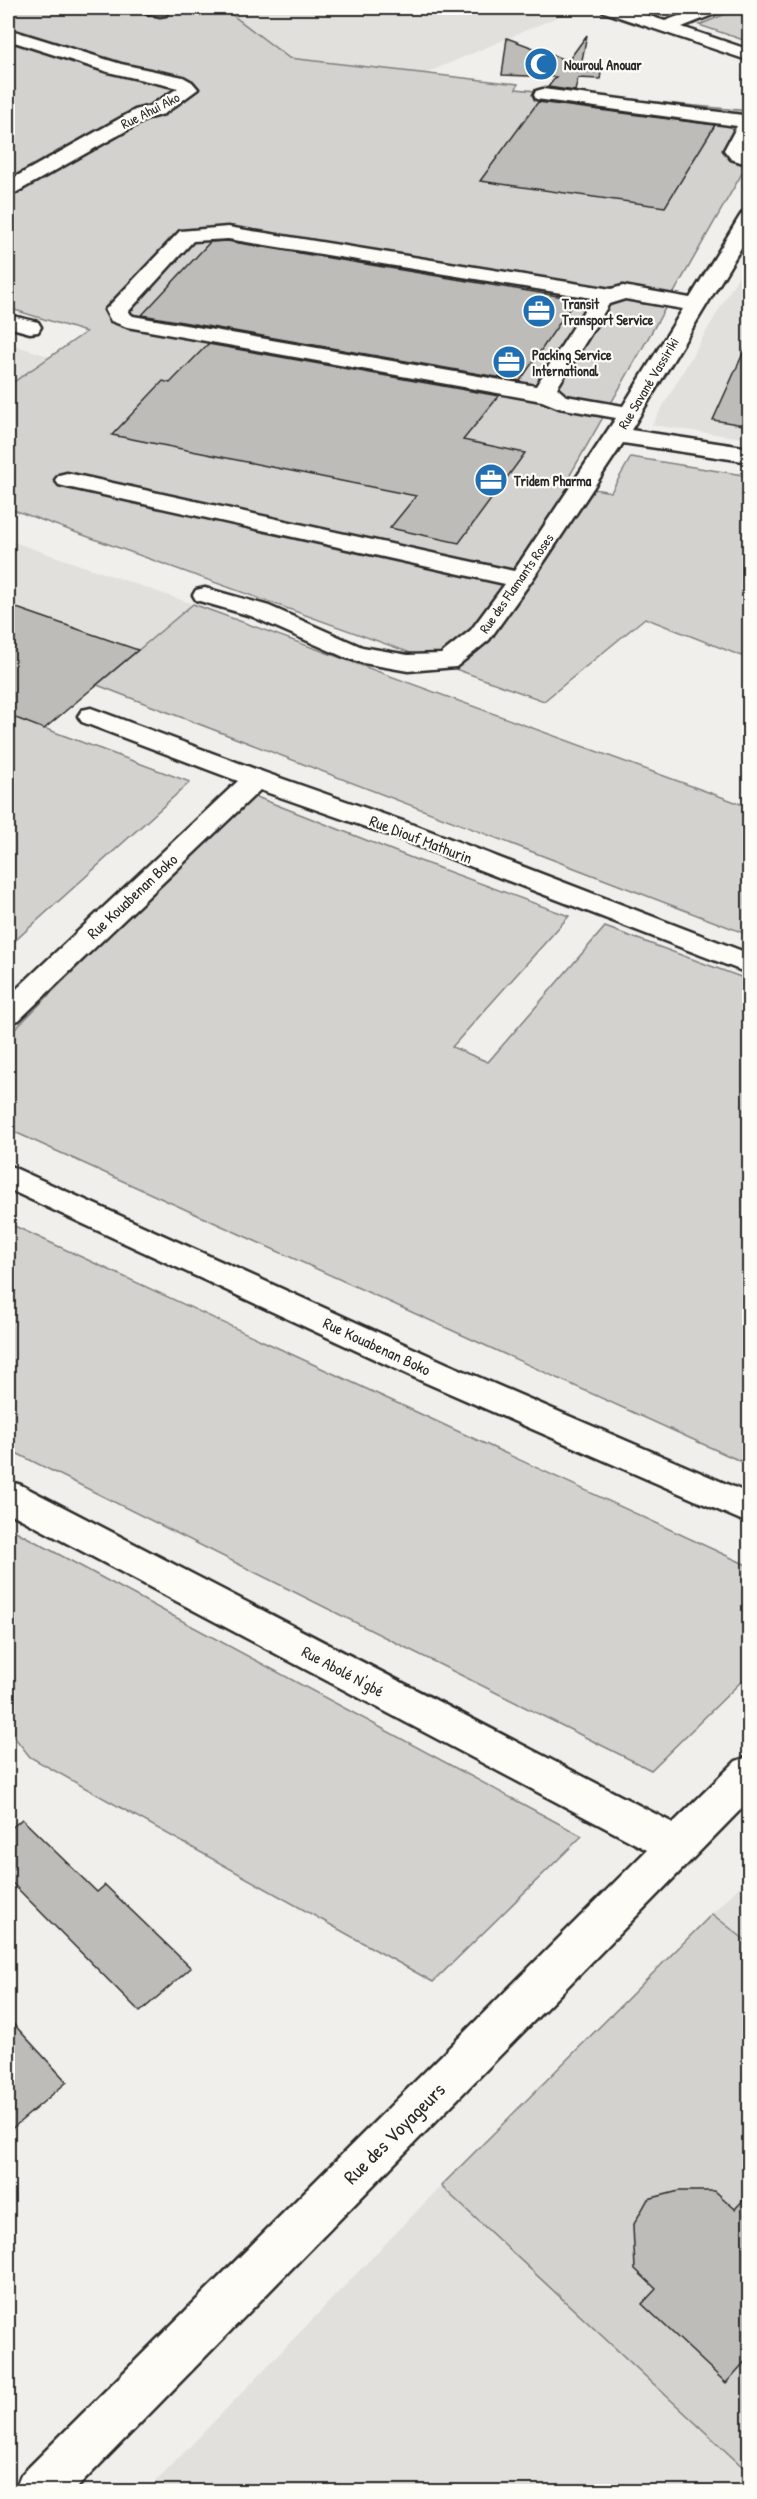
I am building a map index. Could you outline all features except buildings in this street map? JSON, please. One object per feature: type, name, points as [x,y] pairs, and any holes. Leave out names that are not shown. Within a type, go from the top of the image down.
[{"type":"street","points":[[610,8],[750,56]]},
{"type":"street","points":[[666,27],[714,8]]},
{"type":"street","name":"Rue Ahui Ako","points":[[8,34],[88,60],[150,77],[177,81],[185,84],[189,89],[157,110],[142,114],[8,189]]},
{"type":"street","points":[[543,95],[749,122],[734,150],[738,155],[750,159]]},
{"type":"street","name":"Rue Savané Vassiriki","points":[[750,216],[616,435],[750,454]]},
{"type":"street","points":[[610,295],[228,232],[187,235],[116,310],[119,316],[128,321],[549,395],[559,401],[629,414]]},
{"type":"street","points":[[549,395],[546,388],[601,300],[623,292],[695,305]]},
{"type":"street","points":[[8,321],[30,327]]},
{"type":"street","name":"Rue des Flamants Roses","points":[[205,595],[260,611],[353,652],[372,658],[408,663],[447,662],[480,635],[520,580],[616,435]]},
{"type":"street","points":[[67,480],[520,580]]},
{"type":"street","name":"Rue Diouf Mathurin","points":[[91,716],[256,779],[407,832],[750,964]]},
{"type":"street","name":"Rue Kouabenan Boko","points":[[8,1013],[256,779]]},
{"type":"street","name":"Rue Kouabenan Boko","points":[[8,1176],[436,1373],[750,1510]]},
{"type":"street","name":"Rue Abolé N'gbé","points":[[8,1495],[678,1846]]},
{"type":"street","name":"Rue des Voyageurs","points":[[38,2492],[750,1773]]},
{"type":"shaded area","points":[[8,8],[223,8],[289,58],[518,84],[516,89],[749,111],[749,161],[565,484],[611,492],[631,457],[749,476],[749,659],[645,618],[544,701],[8,508],[8,386],[86,332],[8,308]]},
{"type":"shaded area","points":[[223,8],[578,8],[424,74],[289,58]]},
{"type":"shaded area","points":[[740,8],[749,8],[749,42],[699,25]]},
{"type":"shaded area","points":[[749,258],[749,439],[652,425]]},
{"type":"shaded area","points":[[8,343],[51,357],[8,386]]},
{"type":"shaded area","points":[[8,540],[193,604],[44,729],[8,715]]},
{"type":"shaded area","points":[[193,604],[749,807],[749,935],[97,685]]},
{"type":"shaded area","points":[[8,715],[190,782],[8,947]]},
{"type":"shaded area","points":[[254,796],[409,857],[569,916],[452,1047],[488,1062],[605,927],[749,980],[749,1465],[8,1129],[8,1036],[135,909]]},
{"type":"shaded area","points":[[8,1223],[749,1566],[749,1674],[651,1770],[8,1449]]},
{"type":"shaded area","points":[[8,1527],[582,1836],[433,1982],[30,1757],[8,1729]]},
{"type":"shaded area","points":[[749,1877],[749,1943],[712,1914]]},
{"type":"shaded area","points":[[712,1914],[749,1943],[750,2466],[746,2470],[441,2186]]},
{"type":"shaded area","points":[[441,2186],[746,2470],[750,2466],[749,2492],[146,2492]]},
{"type":"place","name":"Nouroul Anouar","points":[[541,64]]},
{"type":"place","name":"Transit Transport Service","points":[[539,311]]},
{"type":"place","name":"Packing Service International","points":[[509,362]]},
{"type":"place","name":"Tridem Pharma","points":[[491,480]]}]
